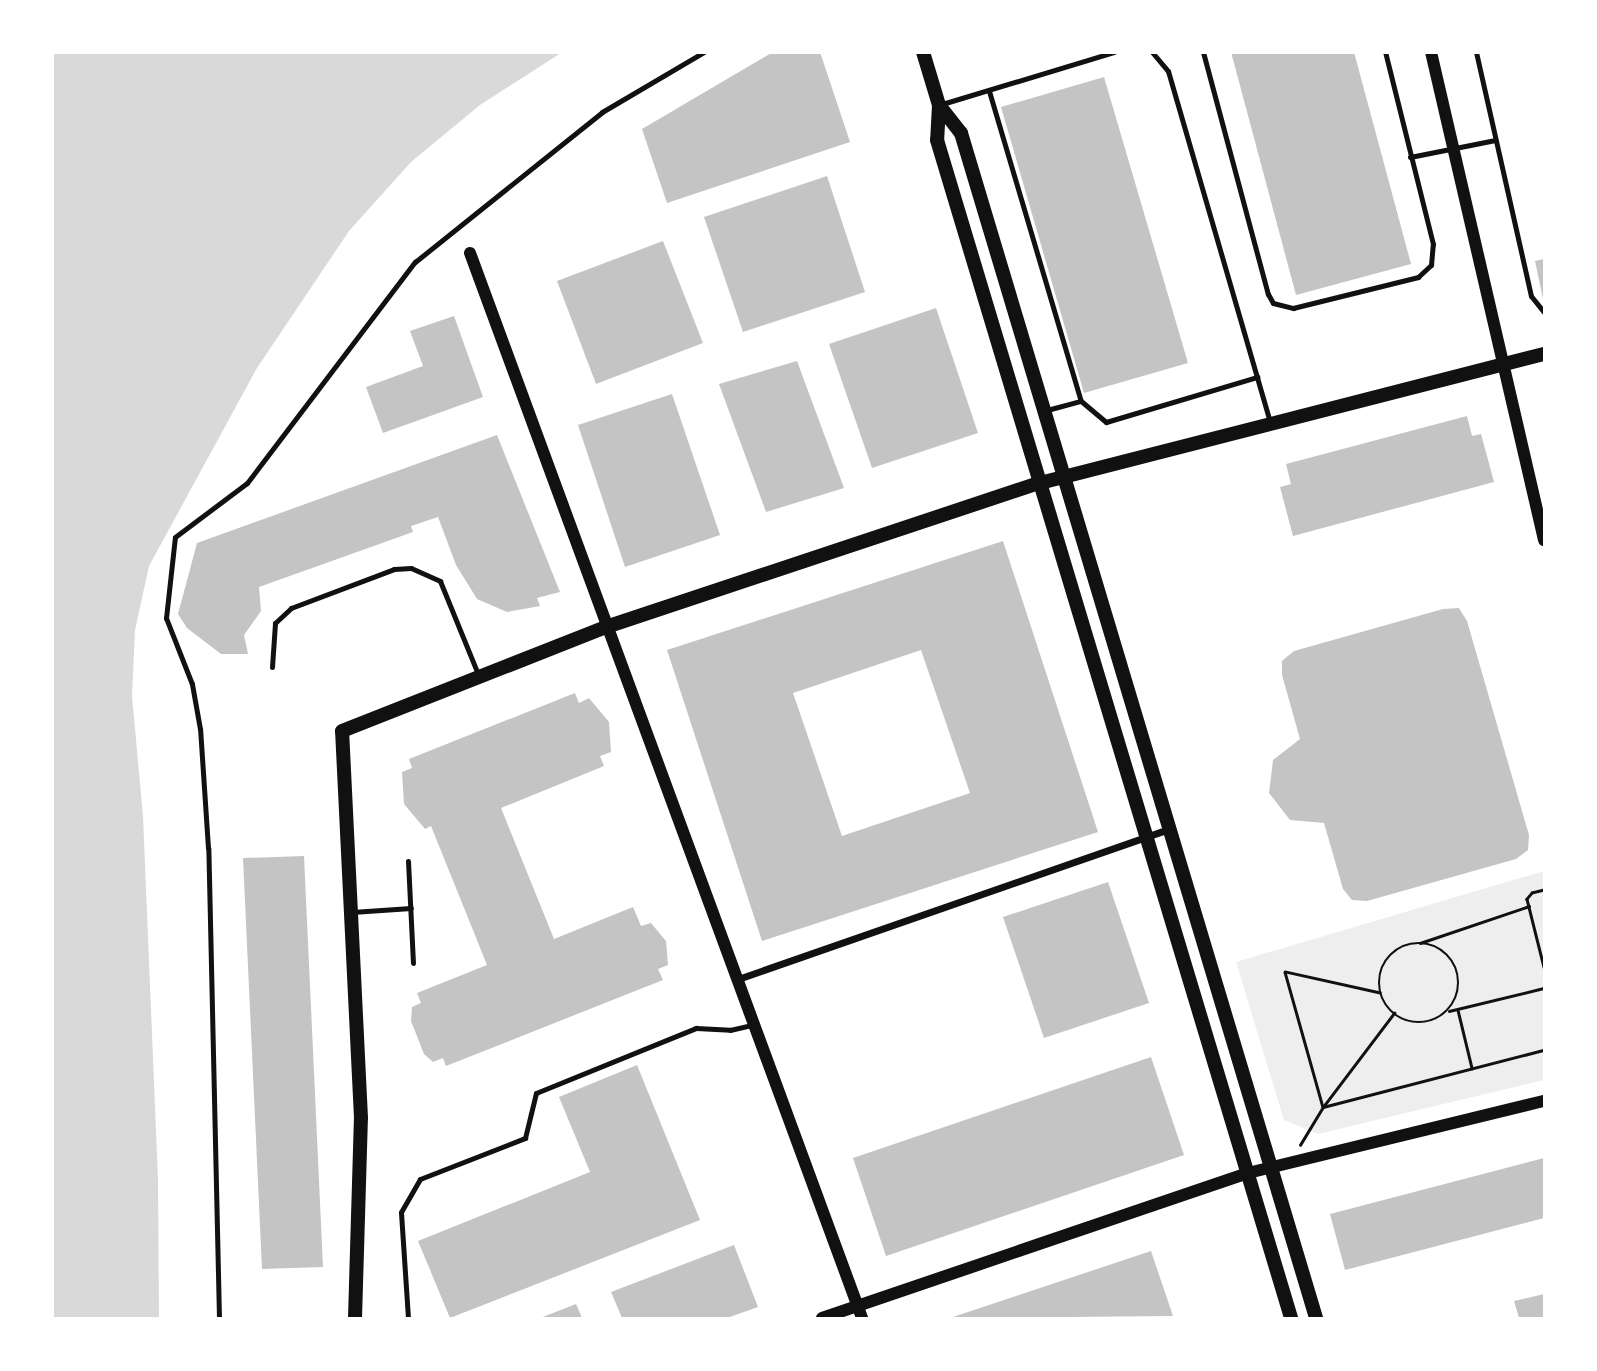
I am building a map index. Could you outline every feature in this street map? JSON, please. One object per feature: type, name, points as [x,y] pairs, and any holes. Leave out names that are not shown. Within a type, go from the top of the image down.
[{"type":"main road","points":[[923,52],[939,105],[937,140],[1291,1318]]},
{"type":"main road","points":[[939,105],[961,133],[1042,411],[1316,1318]]},
{"type":"main road","points":[[355,1318],[361,1118],[342,731],[609,626],[1062,476],[1502,362],[1545,354]]},
{"type":"street","points":[[1432,52],[1545,540]]},
{"type":"street","points":[[470,253],[862,1318]]},
{"type":"street","points":[[738,979],[1168,829]]},
{"type":"street","points":[[822,1318],[1248,1173],[1545,1101]]},
{"type":"lane","points":[[219,1318],[208,848],[201,729],[192,684],[166,618],[175,537],[247,483],[415,262],[602,112],[704,52]]},
{"type":"lane","points":[[939,105],[1114,52]]},
{"type":"lane","points":[[1152,52],[1168,71],[1270,421]]},
{"type":"lane","points":[[1203,52],[1268,294],[1282,307],[1293,308],[1425,273],[1434,255],[1385,52]]},
{"type":"lane","points":[[1476,52],[1531,296],[1545,312]]},
{"type":"lane","points":[[989,91],[1081,401],[1106,422],[1257,377]]},
{"type":"lane","points":[[1410,157],[1495,140]]},
{"type":"lane","points":[[1042,411],[1081,401]]},
{"type":"lane","points":[[272,667],[275,623],[291,608],[394,569],[411,568],[440,581],[479,677]]},
{"type":"lane","points":[[408,861],[413,963]]},
{"type":"lane","points":[[352,912],[411,908]]},
{"type":"lane","points":[[408,1318],[401,1212],[420,1179],[525,1138],[537,1093],[696,1028],[730,1030],[755,1024]]},
{"type":"path","points":[[1545,890],[1528,895],[1545,967]]},
{"type":"path","points":[[1529,906],[1391,954],[1380,972],[1380,993],[1394,1013],[1419,1023],[1447,1011],[1545,988]]},
{"type":"path","points":[[1419,943],[1439,948],[1454,963],[1458,993],[1447,1011]]},
{"type":"path","points":[[1323,1107],[1285,972],[1380,993]]},
{"type":"path","points":[[1458,1010],[1472,1069]]},
{"type":"path","points":[[1289,1162],[1323,1107],[1394,1013]]},
{"type":"path","points":[[1323,1107],[1545,1050]]},
{"type":"shaded area","points":[[52,53],[561,53],[480,105],[411,162],[349,231],[257,368],[149,566],[135,630],[132,696],[143,816],[158,1179],[159,1318],[53,1318]]},
{"type":"shaded area","points":[[1544,871],[1544,1080],[1318,1134],[1284,1120],[1236,962]]},
{"type":"building","points":[[773,52],[820,52],[850,142],[667,203],[642,129]]},
{"type":"building","points":[[1231,52],[1354,52],[1411,264],[1296,295]]},
{"type":"building","points":[[1104,77],[1188,363],[1084,393],[1001,107]]},
{"type":"building","points":[[827,176],[865,292],[743,332],[704,217]]},
{"type":"building","points":[[663,241],[703,343],[596,384],[557,281]]},
{"type":"building","points":[[1544,259],[1544,299],[1543,299],[1535,261]]},
{"type":"building","points":[[936,308],[978,433],[872,468],[829,344]]},
{"type":"building","points":[[454,316],[483,397],[383,433],[366,387],[423,366],[410,331]]},
{"type":"building","points":[[797,361],[844,488],[766,512],[719,384]]},
{"type":"building","points":[[672,394],[720,535],[625,567],[578,425]]},
{"type":"building","points":[[1467,416],[1472,436],[1481,434],[1494,482],[1293,536],[1280,487],[1291,484],[1286,464]]},
{"type":"building","points":[[497,435],[560,592],[537,598],[540,606],[507,612],[477,599],[456,565],[438,517],[411,526],[413,532],[259,587],[261,611],[244,635],[248,654],[221,654],[187,628],[178,614],[197,543]]},
{"type":"building","points":[[1003,541],[1098,832],[762,941],[667,650]],"holes":[[[921,650],[970,793],[842,836],[793,693]]]},
{"type":"building","points":[[1459,608],[1467,621],[1529,835],[1528,850],[1516,859],[1367,901],[1352,900],[1343,889],[1324,823],[1290,820],[1269,793],[1273,760],[1300,739],[1282,675],[1282,661],[1294,651],[1443,609]]},
{"type":"building","points":[[575,693],[579,703],[589,698],[609,722],[611,752],[600,756],[604,766],[501,808],[554,939],[633,907],[641,926],[651,923],[666,941],[668,965],[658,969],[663,980],[446,1066],[443,1058],[433,1062],[424,1054],[411,1021],[412,1007],[421,1003],[417,993],[487,965],[431,826],[425,829],[404,804],[402,772],[412,768],[409,759]]},
{"type":"building","points":[[304,856],[323,1267],[262,1269],[243,858]]},
{"type":"building","points":[[1108,882],[1149,1003],[1044,1038],[1003,917]]},
{"type":"building","points":[[1151,1057],[1184,1155],[886,1256],[853,1158]]},
{"type":"building","points":[[637,1065],[700,1220],[450,1318],[418,1241],[590,1172],[559,1097]]},
{"type":"building","points":[[1544,1158],[1544,1218],[1345,1270],[1330,1214]]},
{"type":"building","points":[[734,1245],[758,1307],[727,1318],[622,1318],[611,1292]]},
{"type":"building","points":[[1151,1251],[1173,1316],[950,1318]]},
{"type":"building","points":[[1544,1294],[1544,1318],[1519,1318],[1514,1301]]},
{"type":"building","points":[[576,1304],[582,1318],[540,1318]]}]
